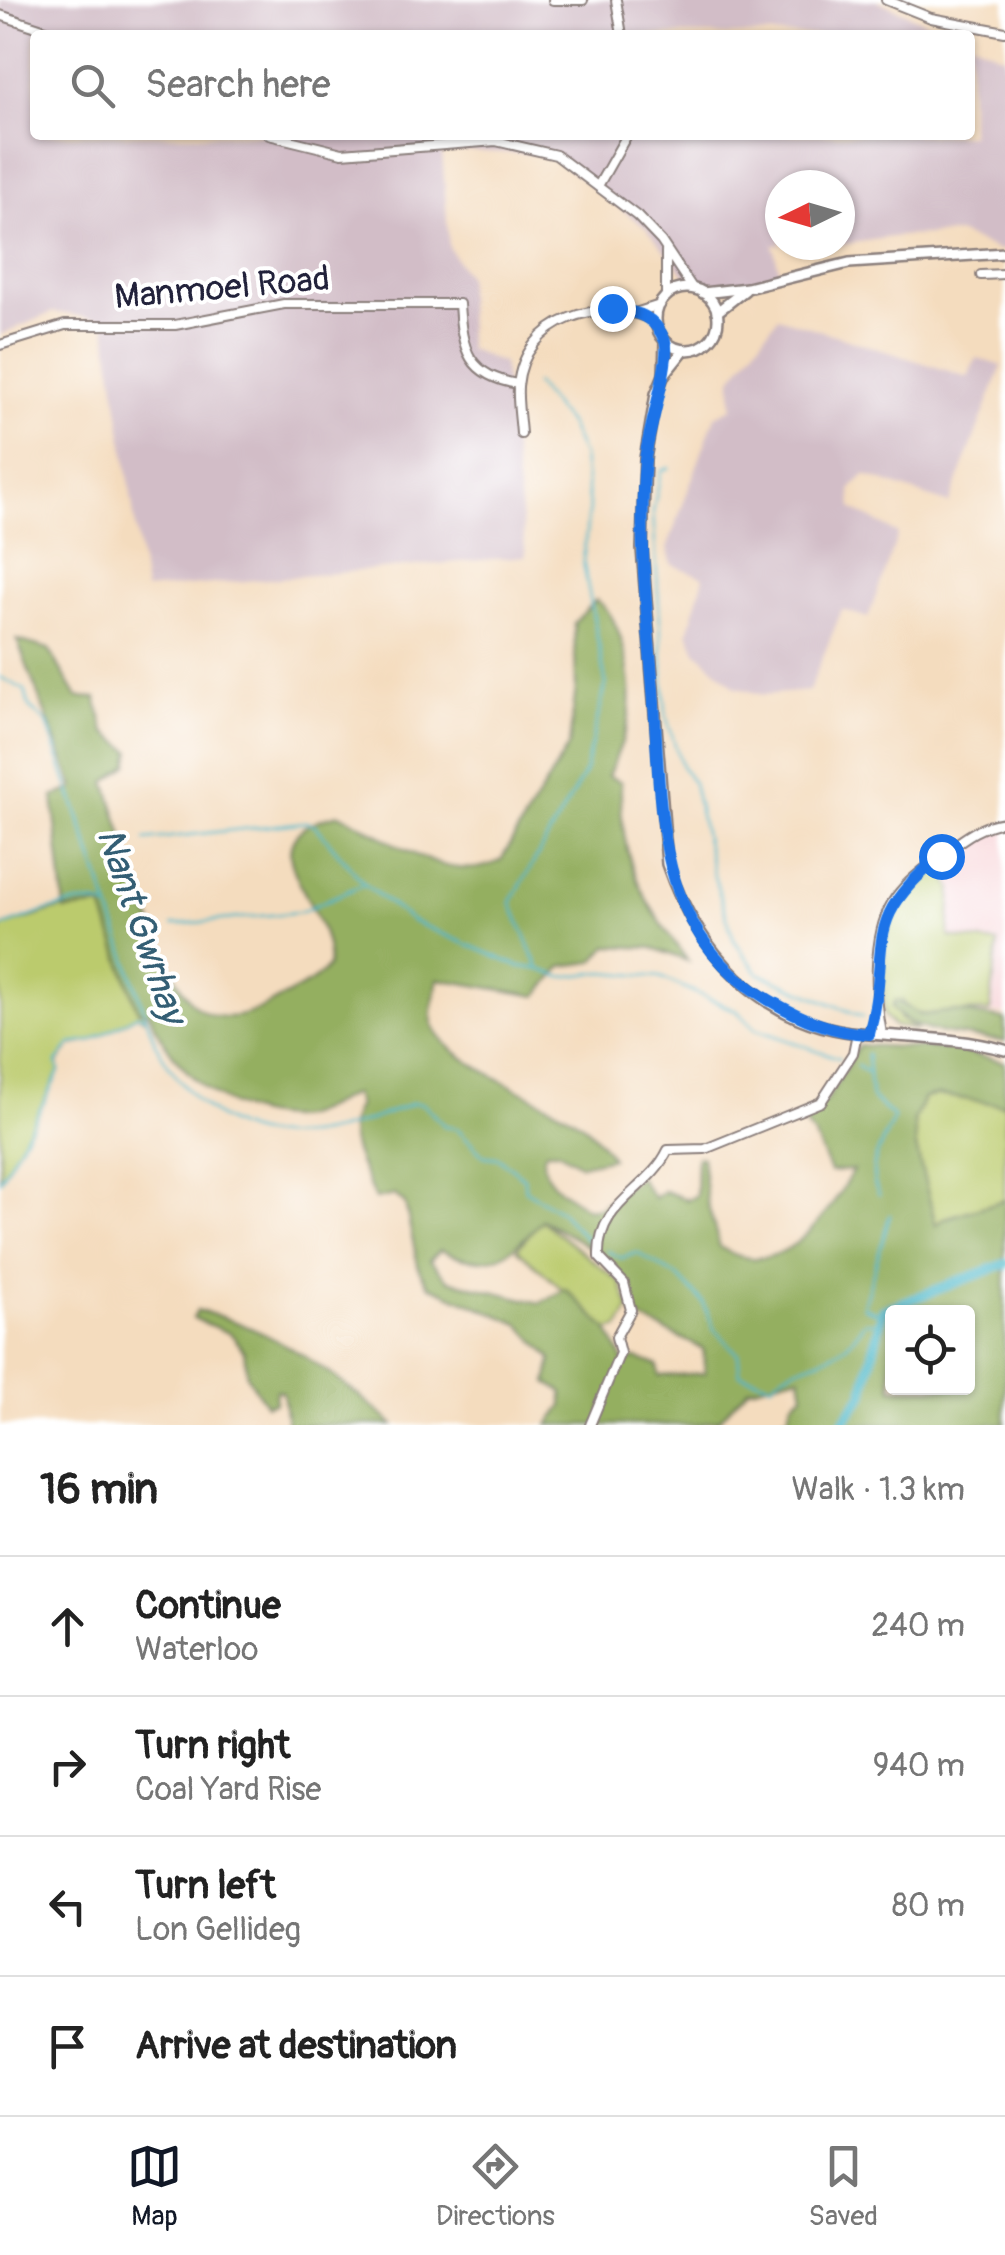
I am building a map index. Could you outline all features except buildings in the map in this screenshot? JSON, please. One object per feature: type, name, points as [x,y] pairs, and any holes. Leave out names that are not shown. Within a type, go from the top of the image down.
[{"type":"main road","points":[[664,374],[665,341],[656,322],[663,301],[698,291],[747,288],[849,263],[1005,253]]},
{"type":"main road","points":[[665,341],[684,350],[700,347],[712,338],[717,312],[747,288]]},
{"type":"main road","points":[[698,291],[717,312]]},
{"type":"main road","points":[[684,350],[664,374],[656,394],[645,458],[642,550],[667,864],[699,937],[724,966],[789,1012],[857,1033],[1005,1050]]},
{"type":"street","points":[[553,0],[583,0]]},
{"type":"street","points":[[616,0],[621,30]]},
{"type":"street","points":[[886,0],[931,18],[1005,32]]},
{"type":"street","points":[[0,16],[45,30]]},
{"type":"street","points":[[290,140],[342,152],[475,141],[530,146],[556,154],[637,216],[698,291]]},
{"type":"street","points":[[598,186],[624,140]]},
{"type":"street","points":[[521,434],[518,384],[540,336],[579,311],[638,312],[663,301],[666,252]]},
{"type":"street","points":[[980,275],[1005,274]]},
{"type":"street","name":"Manmoel Road","points":[[0,345],[65,326],[174,325],[298,303],[459,304],[462,340],[471,360],[493,380],[518,384]]},
{"type":"street","points":[[638,312],[656,322]]},
{"type":"street","points":[[882,1034],[878,1008],[883,925],[895,899],[969,834],[1005,822]]},
{"type":"street","points":[[869,1034],[878,1008]]},
{"type":"street","points":[[590,1425],[620,1353],[616,1337],[631,1310],[624,1283],[599,1258],[603,1226],[617,1202],[661,1165],[668,1150],[704,1149],[821,1102],[853,1053],[857,1033]]},
{"type":"shaded area","points":[[0,0],[876,0],[944,30],[30,30],[30,140],[975,140],[975,43],[1005,57],[1005,249],[999,251],[959,234],[899,236],[855,243],[855,170],[765,170],[765,260],[777,260],[780,273],[736,286],[691,282],[646,228],[548,154],[442,151],[449,247],[467,277],[468,349],[503,363],[526,556],[145,590],[105,320],[54,312],[0,335]]},
{"type":"shaded area","points":[[778,317],[968,377],[976,358],[1002,366],[949,504],[865,475],[851,489],[852,508],[898,534],[868,618],[842,610],[809,691],[763,695],[735,687],[696,651],[688,632],[704,577],[672,565],[667,548],[715,416],[732,408],[732,378]]},
{"type":"shaded area","points":[[1005,829],[1005,1014],[963,1012],[891,970],[939,870],[945,874],[955,865],[974,838]]},
{"type":"green space","points":[[596,600],[613,619],[619,633],[630,682],[625,735],[608,776],[621,782],[624,835],[636,878],[688,961],[653,948],[608,946],[593,962],[563,966],[537,996],[438,979],[433,1025],[442,1039],[477,1067],[566,1114],[598,1139],[612,1158],[581,1165],[558,1151],[546,1151],[543,1160],[555,1185],[588,1209],[600,1207],[639,1177],[654,1198],[664,1191],[688,1200],[696,1195],[697,1157],[702,1157],[707,1202],[720,1247],[742,1257],[763,1258],[800,1240],[831,1206],[853,1170],[830,1172],[815,1137],[799,1117],[827,1100],[859,1045],[950,1049],[1005,1062],[1005,1105],[938,1095],[924,1098],[914,1121],[916,1147],[936,1225],[945,1218],[1005,1200],[1005,1424],[754,1425],[788,1417],[792,1403],[803,1394],[800,1376],[748,1388],[719,1420],[696,1425],[549,1425],[563,1406],[563,1392],[547,1383],[552,1359],[519,1324],[429,1286],[419,1270],[405,1204],[395,1195],[375,1199],[359,1164],[351,1128],[358,1105],[354,1094],[297,1118],[265,1115],[222,1099],[187,1071],[159,1034],[149,1013],[138,1011],[102,906],[65,910],[53,797],[74,788],[17,640],[49,649],[77,697],[96,698],[105,732],[131,751],[128,765],[106,782],[145,903],[185,994],[198,1008],[225,1017],[262,1008],[309,983],[328,966],[318,920],[296,876],[291,857],[293,839],[308,825],[339,814],[439,864],[481,867],[501,860],[569,745],[576,687],[574,623]],"holes":[[[542,1220],[588,1246],[625,1282],[633,1315],[703,1349],[705,1373],[659,1376],[657,1365],[636,1358],[624,1362],[608,1330],[566,1289],[540,1303],[448,1280],[430,1260],[440,1250],[473,1260],[497,1257],[518,1244]]]},
{"type":"green space","points":[[940,869],[952,888],[949,937],[998,943],[990,1012],[919,1014],[909,1012],[902,1001],[900,1019],[918,1030],[894,1026],[884,1015],[889,929],[905,891],[920,878]]},
{"type":"green space","points":[[101,904],[108,908],[146,1019],[137,1015],[91,1041],[71,1045],[58,1062],[59,1071],[52,1086],[0,1181],[0,927],[65,907]]},
{"type":"green space","points":[[895,1000],[921,1015],[953,1011],[1005,1019],[1005,1042],[914,1025],[892,1007]]},
{"type":"green space","points":[[938,1095],[1005,1105],[1005,1200],[946,1218],[935,1226],[916,1147],[914,1120],[924,1098]]},
{"type":"green space","points":[[541,1220],[620,1282],[630,1308],[619,1328],[608,1330],[517,1249]]},
{"type":"green space","points":[[197,1310],[253,1329],[302,1355],[394,1425],[287,1425],[283,1392],[276,1390],[275,1403],[266,1405],[247,1376],[244,1351],[231,1334],[193,1318]]},
{"type":"waterway","points":[[535,384],[568,423],[583,456],[589,507],[583,561],[606,684],[584,774],[511,902],[539,969],[562,977],[603,972],[660,977],[737,1011],[755,1029],[839,1058]]},
{"type":"waterway","points":[[669,468],[661,471],[653,512],[666,716],[682,767],[693,783],[713,873],[734,940],[758,973],[863,1017]]},
{"type":"waterway","name":"Nant Gwrhay","points":[[0,677],[25,690],[29,707],[47,723],[155,1043],[180,1081],[207,1109],[236,1126],[267,1135],[300,1136],[373,1119],[413,1103],[423,1104],[445,1126],[458,1129],[484,1156],[499,1158],[524,1178],[525,1190],[560,1211],[589,1242]]},
{"type":"waterway","points":[[145,840],[306,822],[315,825],[364,884]]},
{"type":"waterway","points":[[173,925],[300,912],[364,884],[412,921],[518,966],[538,969]]},
{"type":"waterway","points":[[0,927],[69,905],[84,903],[108,908]]},
{"type":"waterway","points":[[0,1181],[52,1086],[59,1071],[57,1062],[71,1044],[91,1041],[137,1015],[144,1017]]},
{"type":"waterway","points":[[867,1054],[871,1097],[894,1118],[874,1165],[879,1195]]},
{"type":"waterway","points":[[857,1066],[869,1073]]},
{"type":"waterway","points":[[880,1314],[863,1307],[890,1215]]},
{"type":"waterway","name":"Nant Gwrhay","points":[[607,1251],[621,1258],[637,1253],[677,1276],[703,1302],[714,1329],[738,1354],[740,1374],[772,1384],[782,1375],[843,1348],[864,1322],[876,1322]]},
{"type":"waterway","points":[[841,1425],[863,1395],[883,1310],[1005,1264]]},
{"type":"route","points":[[612,308],[638,312],[656,322],[665,341],[664,374],[656,394],[645,458],[642,550],[667,864],[699,937],[724,966],[755,992],[789,1012],[834,1029],[869,1034],[878,1008],[881,944],[887,914],[902,890],[941,856]]}]
